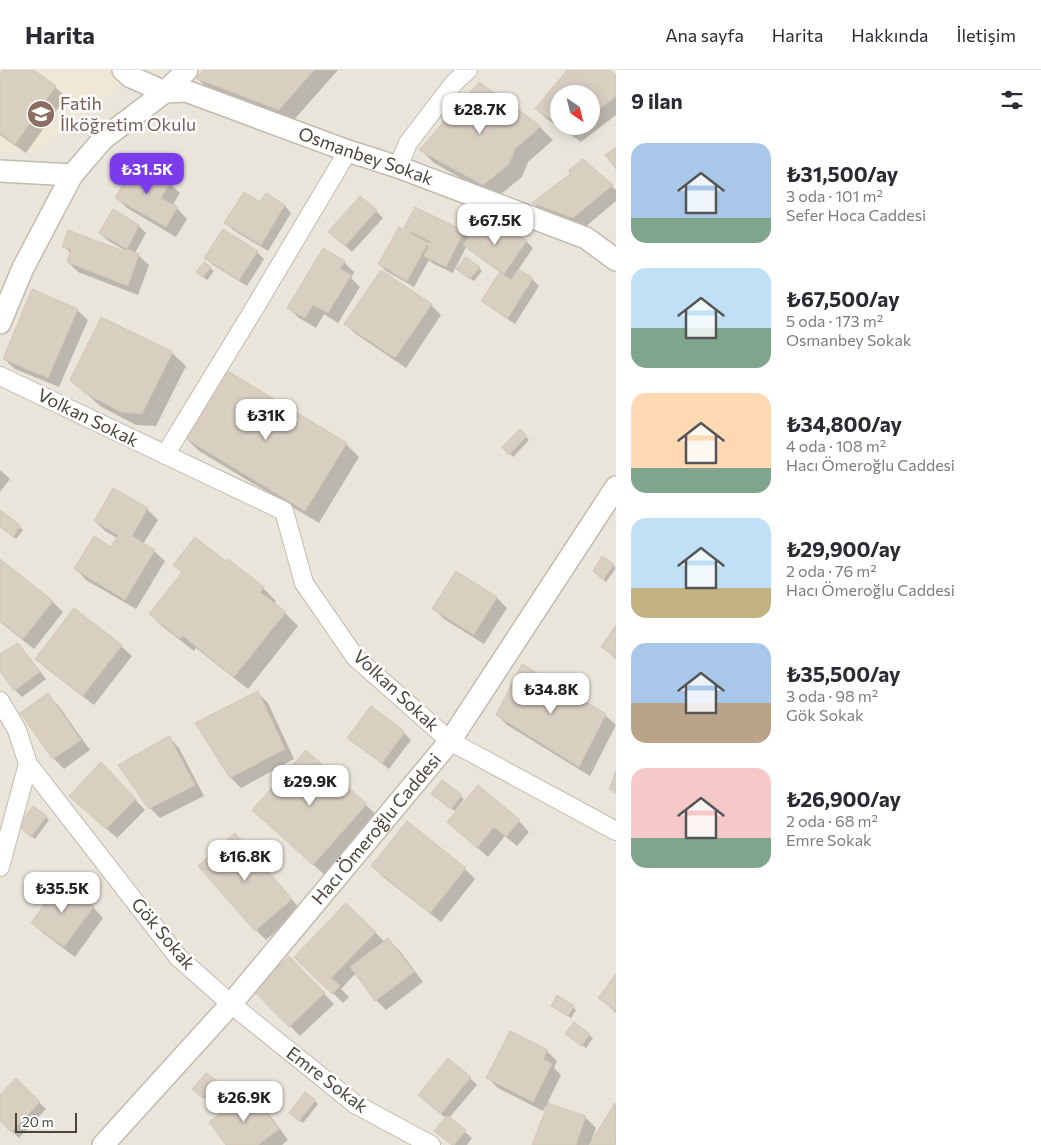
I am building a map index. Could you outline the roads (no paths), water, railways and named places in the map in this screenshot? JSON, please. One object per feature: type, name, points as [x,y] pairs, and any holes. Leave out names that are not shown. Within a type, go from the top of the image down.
[{"type":"street","points":[[123,70],[131,77],[165,92]]},
{"type":"street","points":[[0,323],[23,268],[72,175],[103,139],[165,92],[187,70]]},
{"type":"street","points":[[398,167],[408,143],[454,83],[468,70]]},
{"type":"street","name":"Osmanbey Sokak","points":[[165,92],[186,91],[348,151],[398,167],[586,238],[616,260]]},
{"type":"street","points":[[165,455],[348,151]]},
{"type":"street","points":[[0,171],[72,175]]},
{"type":"street","name":"Volkan Sokak","points":[[0,376],[284,511],[304,583],[355,657],[450,741],[616,831]]},
{"type":"street","name":"Hacı Ömeroğlu Caddesi","points":[[103,1145],[230,1004],[450,741],[616,487]]},
{"type":"street","name":"Gök Sokak","points":[[0,701],[17,730],[28,764],[178,957],[230,1004]]},
{"type":"street","points":[[0,867],[28,764]]},
{"type":"street","name":"Emre Sokak","points":[[230,1004],[355,1104],[431,1145]]},
{"type":"place","name":"Fatih İlköğretim Okulu","points":[[41,114]]}]
